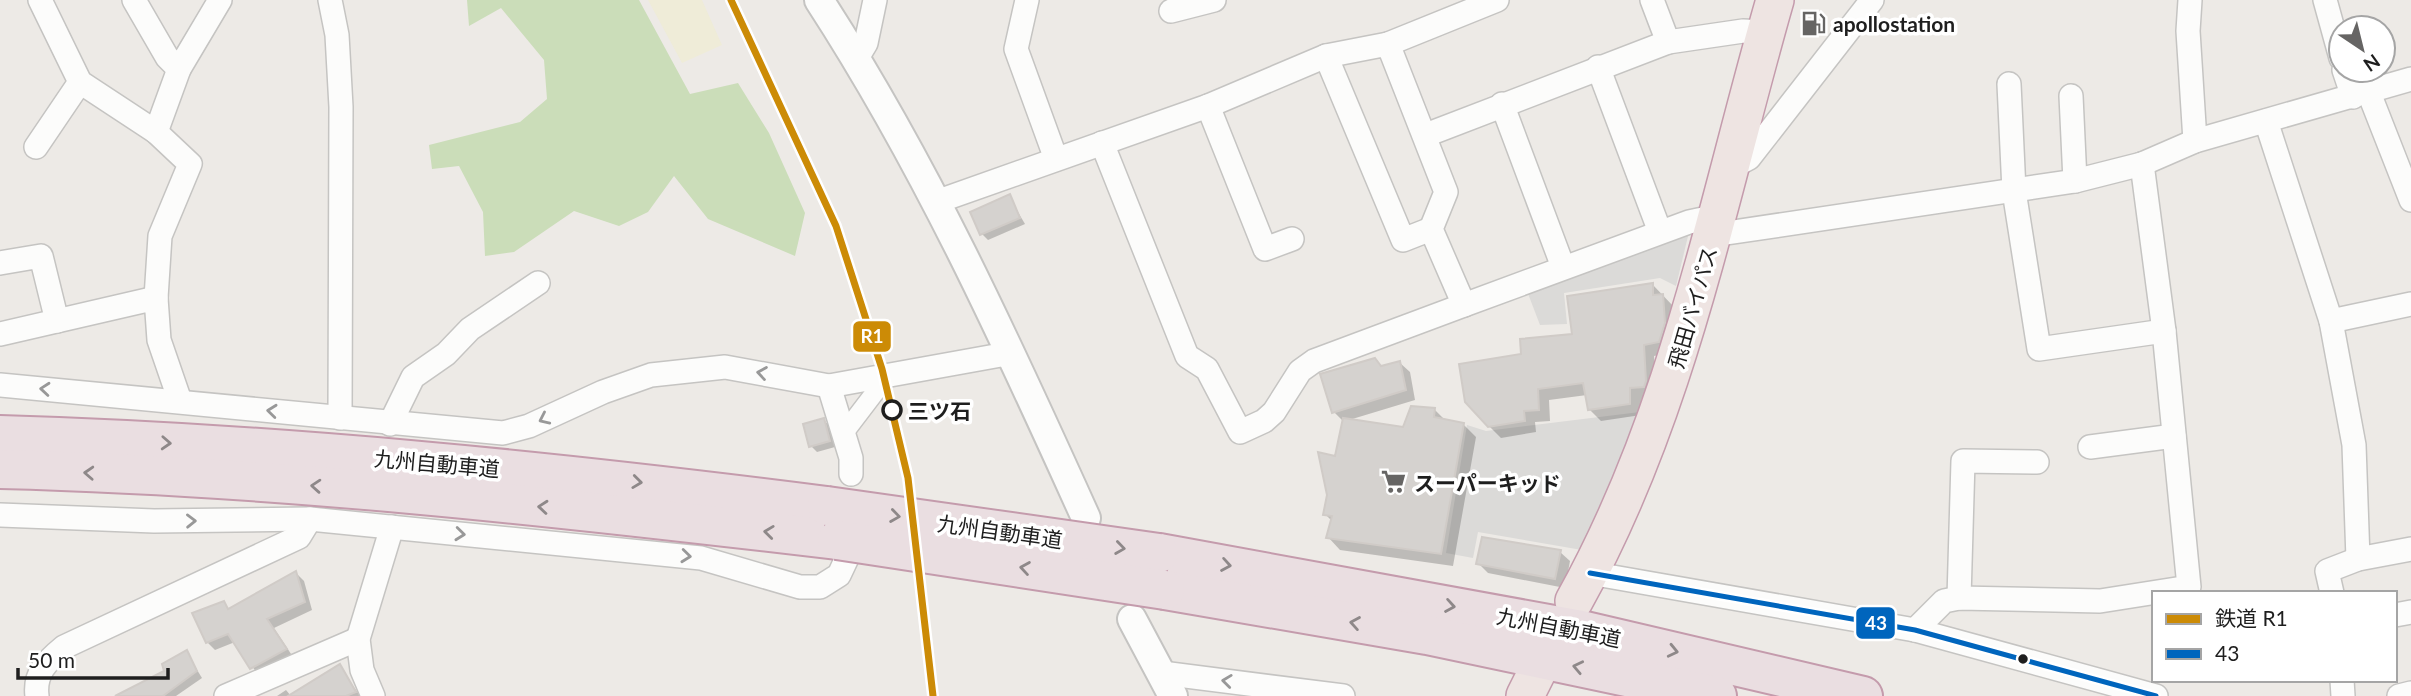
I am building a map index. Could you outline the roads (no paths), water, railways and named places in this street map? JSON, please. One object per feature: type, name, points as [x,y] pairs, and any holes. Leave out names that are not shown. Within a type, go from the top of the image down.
[{"type":"highway","name":"飛田バイパス","points":[[1582,587],[1636,471],[1692,316],[1770,16]]},
{"type":"highway","name":"九州自動車道","points":[[0,435],[324,452],[615,479],[837,535]]},
{"type":"highway","name":"九州自動車道","points":[[0,469],[326,487],[837,535],[1162,572],[1581,630],[1863,696]]},
{"type":"highway","name":"九州自動車道","points":[[1162,572],[1427,635],[1717,696]]},
{"type":"street","points":[[40,0],[80,82],[156,132],[190,164],[160,236],[156,298],[159,340],[180,401]]},
{"type":"street","points":[[134,0],[167,57],[179,69]]},
{"type":"street","points":[[156,132],[179,69],[220,0]]},
{"type":"street","points":[[330,0],[337,35],[341,107],[340,418]]},
{"type":"street","points":[[819,0],[857,58],[936,202],[1012,353],[1086,518]]},
{"type":"street","points":[[857,58],[866,43],[875,0]]},
{"type":"street","points":[[1027,0],[1016,48],[1056,159]]},
{"type":"street","points":[[1171,11],[1214,0]]},
{"type":"street","points":[[936,202],[1209,106],[1326,56],[1388,44],[1497,0]]},
{"type":"street","points":[[1651,0],[1668,42]]},
{"type":"street","points":[[1730,168],[1749,158],[1872,0]]},
{"type":"street","points":[[2190,0],[2188,31],[2195,141]]},
{"type":"street","points":[[1426,135],[1668,42],[1743,31],[1770,16]]},
{"type":"street","points":[[1388,44],[1426,135],[1446,192],[1431,229],[1464,305]]},
{"type":"street","points":[[1326,56],[1404,240],[1431,229]]},
{"type":"street","points":[[1598,67],[1660,232]]},
{"type":"street","points":[[1102,143],[1186,356],[1207,369],[1240,432],[1275,412],[1300,371],[1314,361],[1660,232],[2014,191],[2075,181],[2142,164],[2195,141],[2411,79]]},
{"type":"street","points":[[36,147],[80,82]]},
{"type":"street","points":[[2009,84],[2014,191],[2039,349],[2164,331]]},
{"type":"street","points":[[2354,84],[2411,200]]},
{"type":"street","points":[[2071,96],[2075,181]]},
{"type":"street","points":[[1502,104],[1563,267]]},
{"type":"street","points":[[1209,106],[1265,249],[1292,239]]},
{"type":"street","points":[[2266,121],[2331,321],[2354,445],[2358,559]]},
{"type":"street","points":[[2142,164],[2164,331],[2189,587],[2164,591]]},
{"type":"street","points":[[0,263],[41,256],[57,321]]},
{"type":"street","points":[[390,424],[413,377],[446,354],[470,329],[538,283]]},
{"type":"street","points":[[0,334],[156,298]]},
{"type":"street","points":[[2331,321],[2411,304]]},
{"type":"street","points":[[0,385],[503,433],[528,426],[603,392],[651,375],[724,367],[834,386],[875,385],[1012,353]]},
{"type":"street","points":[[844,433],[875,385]]},
{"type":"street","points":[[834,386],[851,458],[851,474]]},
{"type":"street","points":[[2091,447],[2174,436]]},
{"type":"street","points":[[1959,598],[1963,461],[2037,462]]},
{"type":"street","points":[[0,515],[154,521],[310,519],[701,558],[800,586],[820,587],[839,575],[837,535]]},
{"type":"street","points":[[37,696],[36,684],[45,663],[64,648],[299,537],[310,519]]},
{"type":"street","points":[[373,696],[362,670],[358,639],[392,527]]},
{"type":"street","points":[[2332,591],[2327,571],[2358,559],[2411,549]]},
{"type":"street","points":[[1582,587],[1915,630],[2156,696]]},
{"type":"street","points":[[1915,630],[1944,601],[1959,598],[2100,601],[2152,593]]},
{"type":"street","points":[[1132,619],[1167,685],[1343,696]]},
{"type":"street","points":[[226,696],[358,639]]},
{"type":"street","points":[[2399,696],[2411,693]]},
{"type":"rail line","name":"R1","points":[[731,0],[836,226],[882,369],[908,478],[933,696]]},
{"type":"place","name":"apollostation","points":[[1813,23]]},
{"type":"place","name":"三ツ石","points":[[892,410]]},
{"type":"place","name":"スーパーキッド","points":[[1394,482]]}]
